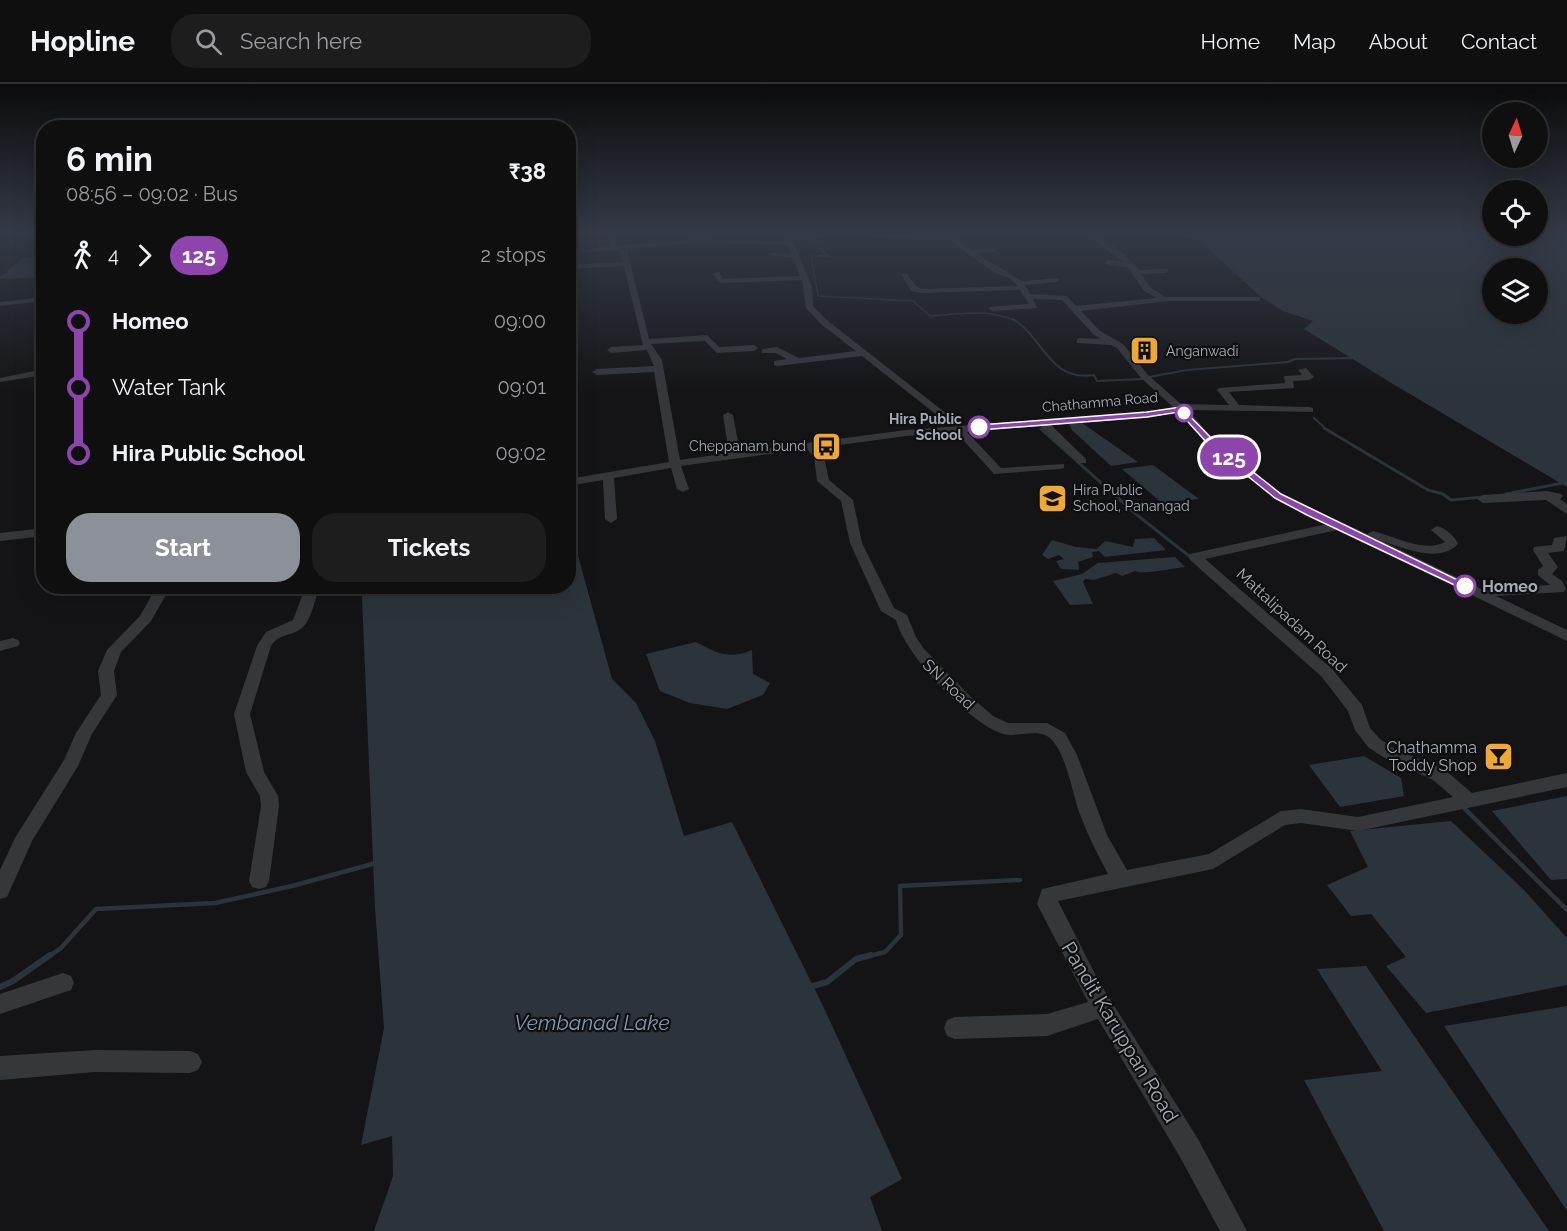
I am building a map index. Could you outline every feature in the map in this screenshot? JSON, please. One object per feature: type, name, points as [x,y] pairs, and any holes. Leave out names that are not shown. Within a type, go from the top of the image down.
[{"type":"street","points":[[634,288],[658,369],[675,464],[683,489]]},
{"type":"street","points":[[806,288],[809,306],[825,324],[942,414]]},
{"type":"street","points":[[913,288],[922,291],[979,288]]},
{"type":"street","points":[[993,309],[1034,306],[1023,288]]},
{"type":"street","points":[[1146,288],[1164,299]]},
{"type":"street","points":[[1030,296],[1064,298],[1097,333],[1120,346],[1144,376],[1179,408],[1309,410]]},
{"type":"street","points":[[1075,309],[1164,299],[1257,299]]},
{"type":"street","points":[[0,304],[36,300]]},
{"type":"street","points":[[611,350],[650,347],[707,338],[717,350],[754,348]]},
{"type":"street","points":[[1080,341],[1111,342]]},
{"type":"street","points":[[623,355],[650,347]]},
{"type":"street","points":[[765,351],[777,350],[796,360]]},
{"type":"street","points":[[777,363],[863,353]]},
{"type":"street","points":[[597,372],[658,369]]},
{"type":"street","points":[[1236,408],[1222,390],[1291,386],[1287,378],[1309,377],[1302,370]]},
{"type":"street","points":[[3,380],[36,374]]},
{"type":"street","name":"Chathamma Road","points":[[576,482],[675,464],[906,433],[1147,415],[1179,408],[1212,444],[1278,496],[1337,526],[1436,570],[1567,636]]},
{"type":"street","points":[[728,415],[734,471]]},
{"type":"street","points":[[1042,422],[1082,461]]},
{"type":"street","points":[[959,429],[998,472],[1060,466]]},
{"type":"street","name":"SN Road","points":[[811,447],[819,457],[823,481],[847,500],[856,543],[888,611],[912,626],[908,640],[919,655],[973,705],[992,726],[1010,730],[1033,726],[1050,730],[1059,736],[1106,854],[1119,875]]},
{"type":"street","points":[[608,476],[611,519]]},
{"type":"street","points":[[1482,500],[1552,496],[1567,510]]},
{"type":"street","name":"Mattalipadam Road","points":[[1337,526],[1195,557],[1327,673],[1356,709],[1363,730],[1374,743],[1389,753],[1439,775],[1462,802]]},
{"type":"street","points":[[1355,534],[1374,535],[1400,542],[1410,548],[1449,547],[1452,544],[1451,540],[1437,530]]},
{"type":"street","points":[[0,537],[36,533]]},
{"type":"street","points":[[1479,593],[1559,589],[1557,584],[1545,575],[1545,570],[1551,567],[1539,550],[1559,548],[1558,541],[1567,540]]},
{"type":"street","points":[[0,891],[24,838],[72,762],[84,733],[109,695],[106,671],[114,650],[146,618],[160,594]]},
{"type":"street","points":[[259,881],[270,796],[255,772],[242,714],[264,646],[271,635],[296,626],[300,622],[310,594]]},
{"type":"street","name":"Pandit Karuppan Road","points":[[1234,1231],[1170,1113],[1101,1008],[1071,956],[1047,904],[1048,895],[1119,875],[1213,861],[1281,818],[1301,816],[1358,824],[1567,780]]},
{"type":"street","points":[[0,1005],[63,983]]},
{"type":"street","points":[[955,1028],[1047,1025],[1101,1008]]},
{"type":"street","points":[[0,1068],[95,1061],[190,1062]]},
{"type":"water","points":[[1251,288],[1482,288],[1482,324],[1548,324],[1548,288],[1567,288],[1567,487],[1304,329],[1313,321],[1283,311]]},
{"type":"water","points":[[1082,423],[1138,462],[1111,466],[1072,430],[1069,424]]},
{"type":"water","points":[[1153,465],[1199,499],[1162,503],[1122,469]]},
{"type":"water","points":[[1154,538],[1166,550],[1105,557],[1099,551],[1092,552],[1093,557],[1078,562],[1079,570],[1061,569],[1056,561],[1064,559],[1059,555],[1048,559],[1042,555],[1052,540],[1076,547],[1097,549],[1105,541],[1133,547],[1135,539]]},
{"type":"water","name":"Vembanad Lake","points":[[576,548],[612,679],[636,703],[655,741],[684,836],[732,822],[825,1010],[902,1179],[870,1197],[882,1231],[374,1231],[393,1176],[392,1136],[361,1145],[384,1028],[375,908],[363,594],[576,594]]},
{"type":"water","points":[[1175,557],[1185,567],[1152,572],[1135,571],[1122,576],[1116,573],[1094,580],[1085,579],[1083,582],[1093,604],[1070,605],[1053,581],[1082,574],[1098,563]]},
{"type":"water","points":[[696,642],[730,655],[752,650],[753,674],[770,683],[763,695],[727,709],[690,703],[660,691],[646,654]]},
{"type":"water","points":[[1364,756],[1401,778],[1404,796],[1340,807],[1309,765]]},
{"type":"water","points":[[1567,796],[1567,879],[1551,880],[1492,811]]},
{"type":"water","points":[[1451,821],[1523,889],[1567,938],[1567,985],[1426,1013],[1386,966],[1406,957],[1371,914],[1351,916],[1327,885],[1368,867],[1350,831]]},
{"type":"water","points":[[1366,966],[1549,1231],[1384,1231],[1304,1080],[1382,1071],[1317,969]]},
{"type":"water","points":[[1567,1006],[1567,1211],[1444,1026]]},
{"type":"waterway","points":[[817,288],[818,296],[913,301],[930,316],[984,313],[1015,321]]},
{"type":"waterway","points":[[1013,319],[1024,327],[1048,357],[1067,372],[1094,375],[1097,381],[1142,379]]},
{"type":"waterway","points":[[1149,377],[1187,370],[1288,362],[1295,359],[1356,358]]},
{"type":"waterway","points":[[1314,418],[1326,429]]},
{"type":"waterway","points":[[1324,428],[1428,490],[1443,494],[1451,500],[1483,497]]},
{"type":"waterway","points":[[1041,429],[1137,515],[1193,559]]},
{"type":"waterway","points":[[1506,494],[1563,483]]},
{"type":"waterway","points":[[1461,805],[1567,910]]},
{"type":"waterway","points":[[48,957],[61,948],[96,909],[215,903],[292,886],[376,863]]},
{"type":"waterway","points":[[865,957],[885,952],[901,935],[900,886],[1020,880]]},
{"type":"waterway","points":[[0,987],[13,981],[50,955]]},
{"type":"waterway","points":[[809,987],[827,982],[856,959],[871,955]]},
{"type":"bus line","name":"125","points":[[979,427],[1147,415],[1181,409],[1212,444],[1278,496],[1310,513],[1436,570],[1465,586]]},
{"type":"place","name":"Anganwadi","points":[[1145,351]]},
{"type":"place","name":"Hira Public School","points":[[979,427]]},
{"type":"place","name":"Cheppanam bund","points":[[827,446]]},
{"type":"place","name":"Hira Public School, Panangad","points":[[1052,498]]},
{"type":"place","name":"Homeo","points":[[1465,586]]},
{"type":"place","name":"Chathamma Toddy Shop","points":[[1498,756]]}]
